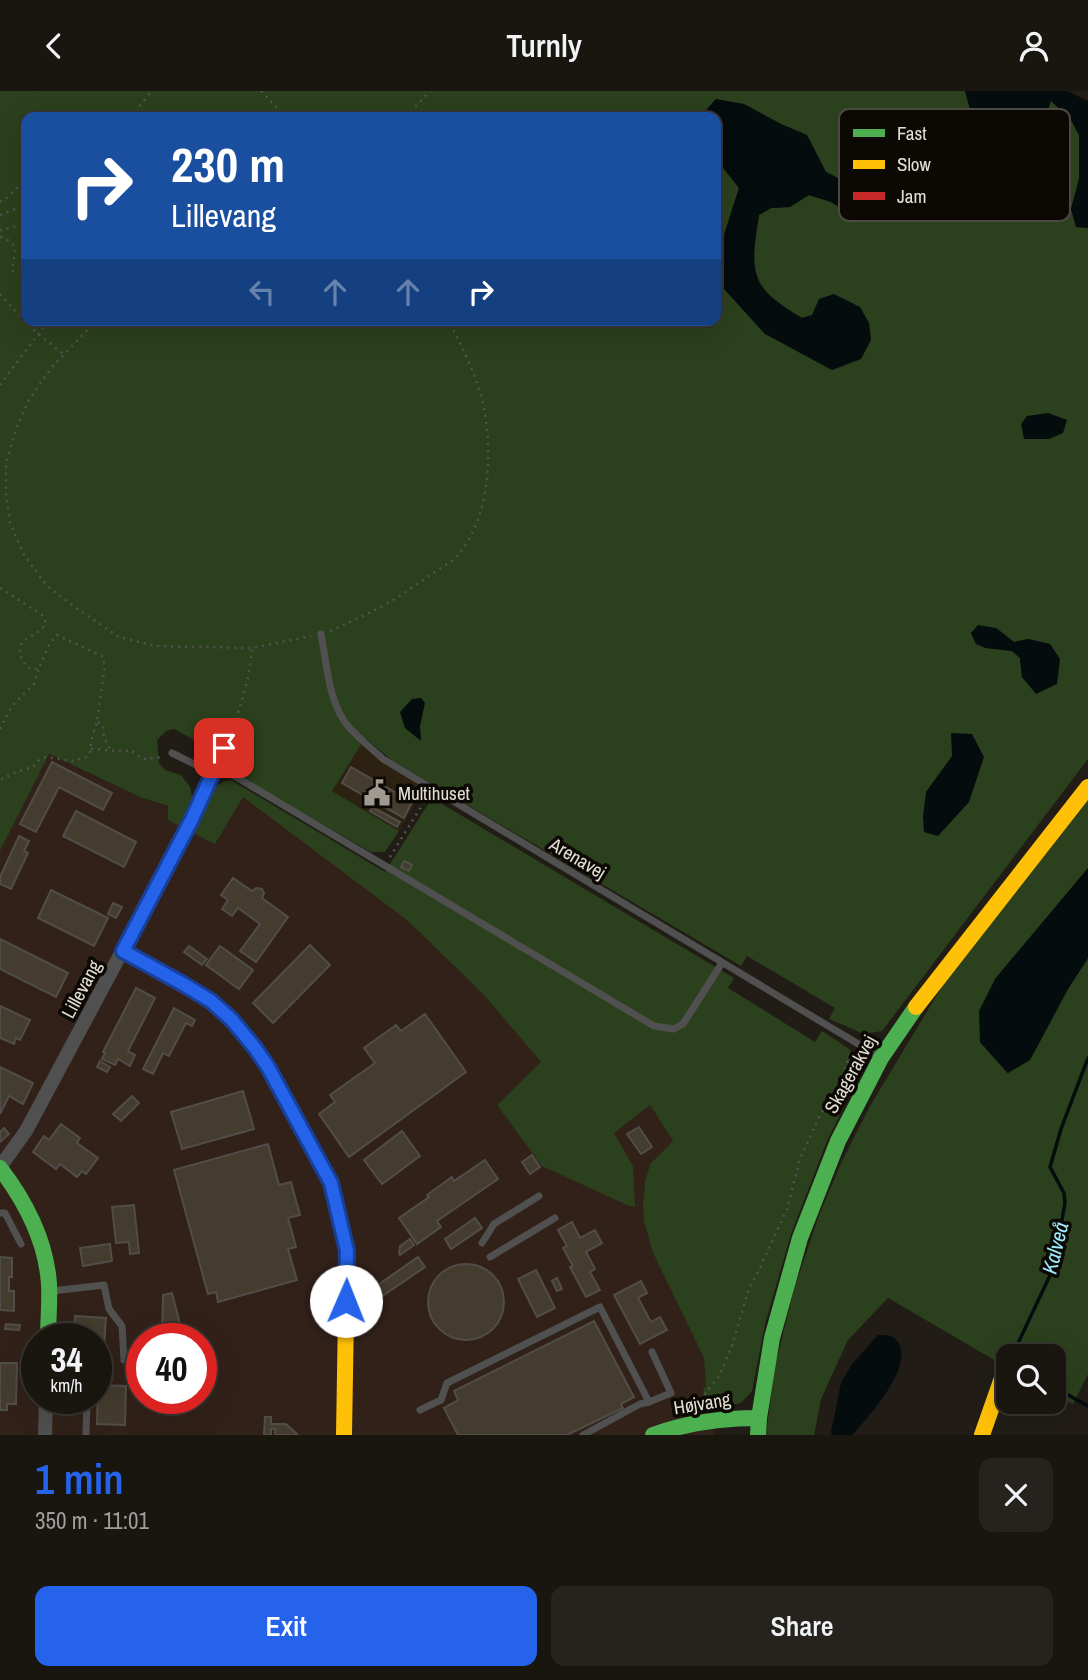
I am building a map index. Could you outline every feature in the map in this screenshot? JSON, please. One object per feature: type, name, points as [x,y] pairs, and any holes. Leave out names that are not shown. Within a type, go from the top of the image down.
[{"type":"street","name":"Skagerakvej","points":[[758,1435],[772,1338],[800,1238],[838,1141],[881,1058],[923,996],[1088,787]]},
{"type":"street","name":"Lillevang","points":[[0,1167],[26,1131],[165,871]]},
{"type":"street","points":[[123,951],[211,1001],[232,1020],[268,1067],[331,1183],[347,1251],[344,1435]]},
{"type":"street","points":[[0,1167],[26,1206],[41,1241],[49,1283],[48,1323]]},
{"type":"street","points":[[982,1435],[996,1395]]},
{"type":"street","points":[[45,1435],[46,1414]]},
{"type":"street","name":"Højvang","points":[[653,1435],[677,1426],[713,1418],[759,1418]]},
{"type":"lane","name":"Arenavej","points":[[321,634],[332,695],[345,723],[383,759],[881,1058]]},
{"type":"lane","name":"Lillevang","points":[[165,871],[224,748]]},
{"type":"lane","points":[[172,753],[214,769],[654,1026],[674,1029],[683,1024],[722,963]]},
{"type":"lane","points":[[482,1243],[494,1224],[539,1196]]},
{"type":"lane","points":[[0,1213],[5,1213],[21,1244]]},
{"type":"lane","points":[[490,1257],[555,1218]]},
{"type":"lane","points":[[49,1291],[104,1285],[109,1309],[122,1327],[124,1360]]},
{"type":"lane","points":[[420,1410],[441,1400],[447,1383],[600,1307],[649,1402]]},
{"type":"lane","points":[[583,1435],[593,1433],[640,1404],[671,1393],[652,1352]]},
{"type":"lane","points":[[86,1435],[87,1414]]},
{"type":"path","points":[[136,112],[152,91]]},
{"type":"path","points":[[261,91],[281,112]]},
{"type":"path","points":[[411,112],[430,91]]},
{"type":"path","points":[[0,202],[21,184]]},
{"type":"path","points":[[0,215],[21,207]]},
{"type":"path","points":[[21,223],[1,230],[1,237],[14,246],[12,271],[18,274],[21,271]]},
{"type":"path","points":[[0,294],[21,316]]},
{"type":"path","points":[[31,326],[64,355]]},
{"type":"path","points":[[0,385],[44,326]]},
{"type":"path","points":[[91,326],[51,368],[29,400],[16,429],[6,463],[10,523],[24,555],[47,586],[119,637],[155,646],[252,648],[321,634],[356,620],[393,600],[457,557],[471,537],[482,511],[487,474],[487,429],[479,390],[451,326]]},
{"type":"path","points":[[0,461],[6,463]]},
{"type":"path","points":[[0,588],[42,615],[46,623],[41,630],[22,642],[19,653],[26,666],[32,670],[39,668]]},
{"type":"path","points":[[0,729],[12,706],[34,684],[49,645],[57,635],[102,656],[105,665],[90,753],[85,758],[72,761],[46,757],[38,760],[33,767],[0,780]]},
{"type":"path","points":[[224,748],[251,669],[252,648]]},
{"type":"path","points":[[97,721],[103,726],[104,737],[110,750]]},
{"type":"path","points":[[91,749],[116,752],[131,750],[142,759],[161,758],[172,753]]},
{"type":"path","points":[[384,866],[433,788]]},
{"type":"path","points":[[700,1400],[719,1376],[733,1343],[749,1288],[760,1270],[787,1209],[800,1159],[820,1115],[837,1091],[853,1041]]},
{"type":"shaded area","points":[[965,91],[1067,91],[1088,101],[1088,228],[1076,227],[1071,209],[1079,179],[1079,135],[1070,119],[1070,109],[1059,109],[1051,101],[1048,109],[970,109]]},
{"type":"shaded area","points":[[716,99],[744,104],[807,135],[826,172],[839,179],[839,207],[809,195],[790,207],[771,208],[759,215],[754,249],[756,274],[762,287],[802,318],[812,315],[819,299],[834,294],[860,307],[869,323],[871,340],[861,359],[832,370],[765,334],[724,289],[724,235],[739,188],[721,165],[721,112],[704,112]]},
{"type":"shaded area","points":[[1048,413],[1067,420],[1063,433],[1049,439],[1024,439],[1021,424],[1027,416]]},
{"type":"shaded area","points":[[978,625],[996,628],[1014,642],[1029,639],[1050,644],[1060,659],[1057,684],[1036,694],[1022,677],[1020,658],[1012,651],[976,644],[971,633]]},
{"type":"shaded area","points":[[421,698],[425,703],[420,726],[421,741],[405,728],[400,712],[412,699]]},
{"type":"shaded area","points":[[951,733],[972,734],[984,757],[969,802],[938,836],[924,832],[926,792],[952,756]]},
{"type":"shaded area","points":[[361,744],[380,761],[422,786],[419,797],[399,831],[332,791]]},
{"type":"shaded area","points":[[48,754],[140,797],[168,807],[168,820],[215,843],[242,796],[408,921],[483,994],[541,1062],[497,1105],[633,1166],[613,1133],[650,1105],[673,1141],[650,1164],[645,1182],[644,1222],[653,1253],[704,1358],[706,1386],[703,1390],[714,1435],[0,1435],[0,851]]},
{"type":"shaded area","points":[[1088,868],[1088,958],[1030,1060],[1008,1073],[980,1042],[979,1011],[995,979]]},
{"type":"shaded area","points":[[878,1335],[894,1338],[900,1346],[902,1356],[894,1380],[878,1405],[853,1435],[832,1435],[841,1383],[852,1364]]},
{"type":"green space","points":[[0,91],[965,91],[970,109],[839,109],[839,179],[826,172],[807,135],[716,99],[704,112],[21,112],[21,326],[721,326],[721,165],[739,188],[724,235],[765,334],[812,315],[802,318],[775,300],[757,276],[754,254],[759,215],[771,208],[790,207],[808,195],[839,207],[839,221],[1070,221],[1071,120],[1079,135],[1079,179],[1071,209],[1076,227],[1088,228],[1088,759],[882,1031],[864,1034],[829,1019],[835,1008],[747,956],[741,966],[393,761],[365,738],[332,791],[399,831],[385,852],[371,852],[232,772],[226,751],[230,740],[224,736],[215,747],[174,729],[166,731],[157,740],[159,763],[165,770],[181,775],[190,787],[193,800],[181,827],[168,820],[168,806],[140,797],[49,754],[0,851]],"holes":[[[996,628],[1014,642],[1029,639],[1022,677],[1020,658],[1012,651],[976,644],[971,633]]]},
{"type":"green space","points":[[1051,100],[1060,109],[1048,109]]},
{"type":"green space","points":[[231,780],[385,872],[432,798],[734,978],[728,988],[815,1042],[822,1031],[857,1057],[861,1068],[858,1079],[827,1141],[791,1234],[765,1324],[752,1391],[741,1403],[708,1410],[703,1389],[706,1386],[704,1358],[653,1253],[644,1222],[645,1182],[650,1164],[673,1141],[650,1105],[614,1133],[633,1166],[635,1207],[542,1166],[497,1105],[541,1062],[483,994],[408,921],[243,797],[215,844],[191,832],[216,786]]},
{"type":"green space","points":[[1088,799],[1088,868],[995,979],[980,1042],[1007,1073],[1030,1060],[1088,958],[1088,1374],[1073,1404],[1066,1401],[1066,1344],[996,1344],[996,1361],[888,1298],[848,1340],[821,1399],[814,1435],[766,1435],[775,1366],[795,1286],[818,1218],[841,1163],[870,1106],[949,975]]},
{"type":"building","points":[[52,762],[112,793],[103,810],[59,787],[36,832],[20,824]]},
{"type":"building","name":"Multihuset","points":[[351,767],[412,802],[404,818],[342,783]]},
{"type":"building","points":[[372,807],[400,822],[397,827],[370,811]]},
{"type":"building","points":[[76,811],[136,842],[124,867],[63,836]]},
{"type":"building","points":[[19,836],[29,841],[24,851],[28,853],[11,889],[0,884],[0,877]]},
{"type":"building","points":[[404,861],[412,865],[409,871],[401,867]]},
{"type":"building","points":[[233,878],[252,891],[256,888],[262,889],[262,898],[288,917],[256,962],[240,951],[260,924],[238,908],[232,916],[222,909],[228,900],[221,895]]},
{"type":"building","points":[[51,890],[108,918],[94,946],[38,918]]},
{"type":"building","points":[[113,903],[122,907],[116,918],[108,914]]},
{"type":"building","points":[[0,939],[68,973],[56,997],[0,969]]},
{"type":"building","points":[[310,945],[330,965],[273,1023],[253,1003]]},
{"type":"building","points":[[189,946],[207,959],[202,965],[184,952]]},
{"type":"building","points":[[220,946],[253,970],[239,989],[206,965]]},
{"type":"building","points":[[136,988],[155,998],[128,1051],[135,1055],[130,1066],[118,1059],[115,1065],[102,1059],[105,1053],[103,1052]]},
{"type":"building","points":[[0,1006],[30,1020],[20,1040],[16,1038],[14,1044],[0,1038]]},
{"type":"building","points":[[174,1008],[195,1020],[192,1026],[186,1023],[169,1056],[163,1053],[153,1074],[143,1069]]},
{"type":"building","points":[[425,1014],[466,1072],[349,1157],[319,1114],[335,1102],[330,1095],[375,1063],[364,1048],[396,1025],[401,1031]]},
{"type":"building","points":[[100,1061],[110,1067],[107,1072],[97,1067]]},
{"type":"building","points":[[0,1067],[33,1083],[23,1104],[9,1096],[0,1114]]},
{"type":"building","points":[[243,1091],[254,1129],[182,1149],[171,1112]]},
{"type":"building","points":[[132,1096],[139,1103],[121,1121],[113,1114]]},
{"type":"building","points":[[61,1124],[80,1138],[77,1143],[98,1158],[86,1174],[82,1171],[77,1177],[60,1164],[56,1169],[33,1152],[44,1136],[49,1140]]},
{"type":"building","points":[[639,1127],[652,1147],[641,1154],[627,1134]]},
{"type":"building","points":[[4,1128],[9,1134],[0,1142],[0,1132]]},
{"type":"building","points":[[402,1131],[420,1156],[382,1184],[364,1160]]},
{"type":"building","points":[[268,1144],[279,1185],[291,1182],[300,1215],[288,1218],[296,1247],[288,1249],[297,1280],[218,1302],[216,1292],[208,1294],[174,1170]]},
{"type":"building","points":[[532,1155],[540,1167],[530,1174],[522,1162]]},
{"type":"building","points":[[485,1160],[498,1179],[437,1221],[441,1227],[417,1244],[399,1218],[452,1177],[454,1181]]},
{"type":"building","points":[[134,1205],[139,1253],[130,1254],[129,1242],[116,1243],[112,1207]]},
{"type":"building","points":[[475,1218],[482,1228],[451,1249],[445,1239]]},
{"type":"building","points":[[572,1222],[580,1238],[595,1230],[602,1243],[586,1252],[595,1269],[590,1272],[600,1290],[586,1297],[570,1267],[573,1266],[563,1248],[567,1246],[558,1230]]},
{"type":"building","points":[[410,1239],[414,1245],[400,1255],[400,1246]]},
{"type":"building","points":[[110,1244],[112,1261],[83,1266],[80,1248]]},
{"type":"building","points":[[0,1257],[12,1258],[9,1291],[14,1291],[14,1311],[0,1310]]},
{"type":"building","points":[[418,1257],[425,1267],[378,1299],[372,1289]]},
{"type":"building","points":[[459,1264],[473,1264],[487,1270],[498,1281],[502,1287],[502,1317],[493,1329],[481,1338],[459,1340],[445,1334],[434,1323],[428,1309],[428,1295],[434,1281],[445,1270]]},
{"type":"building","points":[[536,1270],[555,1308],[537,1317],[518,1279]]},
{"type":"building","points":[[557,1278],[562,1289],[557,1291],[552,1281]]},
{"type":"building","points":[[641,1281],[647,1293],[638,1298],[651,1322],[660,1317],[667,1330],[640,1344],[614,1295]]},
{"type":"building","points":[[172,1293],[180,1323],[162,1323],[163,1295]]},
{"type":"building","points":[[75,1316],[106,1318],[106,1323],[74,1323]]},
{"type":"building","points":[[594,1321],[634,1397],[621,1404],[623,1408],[567,1435],[458,1435],[444,1408],[458,1400],[454,1391]]},
{"type":"building","points":[[6,1324],[20,1325],[19,1330],[5,1329]]},
{"type":"building","points":[[0,1363],[17,1363],[16,1404],[7,1404],[7,1410],[0,1410]]},
{"type":"building","points":[[112,1386],[126,1386],[125,1425],[97,1424],[97,1414],[112,1414]]},
{"type":"building","points":[[265,1417],[271,1417],[271,1424],[286,1424],[298,1435],[275,1435],[275,1429],[271,1429],[271,1435],[264,1435]]},
{"type":"waterway","name":"Kalveå","points":[[1018,1344],[1053,1269],[1065,1203],[1064,1193],[1050,1167],[1061,1129],[1088,1058]]},
{"type":"waterway","name":"Kalveå","points":[[1066,1394],[1088,1406]]},
{"type":"traffic: fast","points":[[758,1435],[772,1338],[800,1238],[838,1141],[881,1058],[916,1007]]},
{"type":"traffic: fast","points":[[0,1168],[26,1208],[44,1252],[49,1284],[48,1323]]},
{"type":"traffic: fast","points":[[653,1435],[705,1422],[759,1418]]},
{"type":"traffic: slow","points":[[916,1007],[1088,787]]},
{"type":"traffic: slow","points":[[344,1435],[347,1252]]},
{"type":"traffic: slow","points":[[982,1435],[996,1395]]},
{"type":"traffic: jam","points":[[123,951],[211,1001],[232,1020],[255,1048],[331,1183],[347,1252]]},
{"type":"place","name":"Multihuset","points":[[377,793]]},
{"type":"route","points":[[224,748],[192,819],[123,951],[211,1001],[232,1020],[268,1067],[331,1183],[347,1251],[346,1301]]}]
